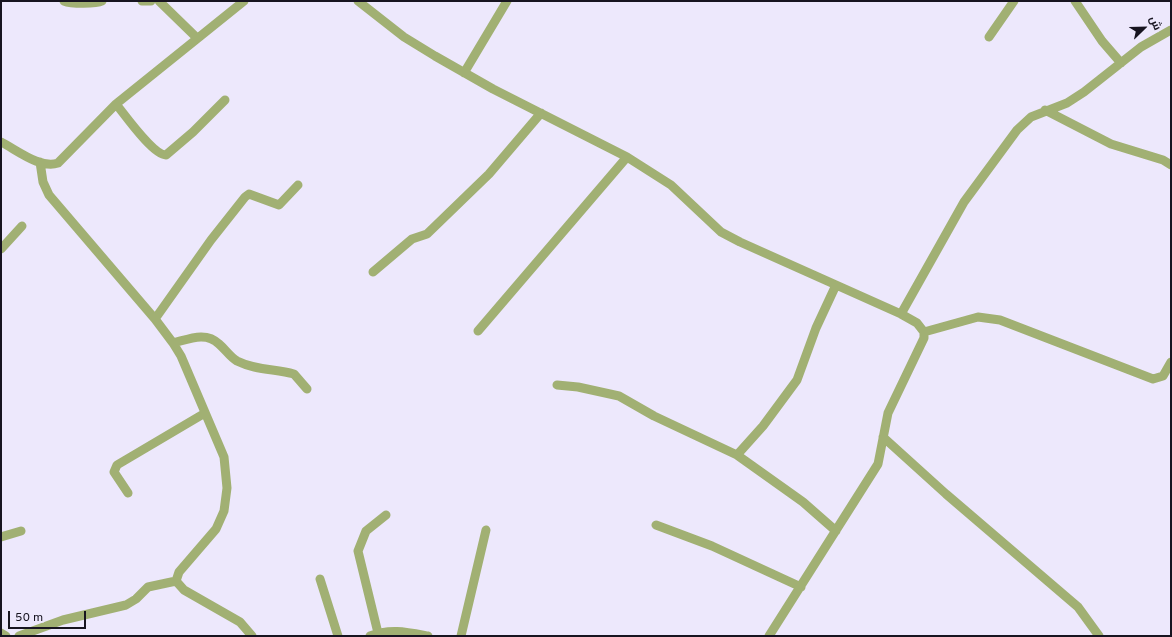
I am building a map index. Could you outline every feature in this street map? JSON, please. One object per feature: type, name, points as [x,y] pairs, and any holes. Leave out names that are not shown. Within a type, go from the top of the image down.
[{"type":"street","points":[[64,1],[72,4],[97,3],[102,1]]},
{"type":"street","points":[[142,1],[151,1]]},
{"type":"street","points":[[159,1],[197,38]]},
{"type":"street","points":[[1,142],[40,162],[51,165],[58,163],[116,104],[244,1]]},
{"type":"street","points":[[464,73],[507,1]]},
{"type":"street","points":[[989,37],[1014,1]]},
{"type":"street","points":[[1075,1],[1102,41],[1121,63]]},
{"type":"street","points":[[360,2],[404,37],[464,73],[627,157],[671,185],[722,232],[740,242],[836,286],[901,314],[917,323],[924,332],[924,338],[888,413],[878,464],[769,636]]},
{"type":"street","points":[[901,314],[964,202],[1017,130],[1031,118],[1045,110],[1067,103],[1084,92],[1141,47],[1171,30]]},
{"type":"street","points":[[116,104],[151,144],[160,153],[166,155],[193,132],[224,100]]},
{"type":"street","points":[[1045,110],[1111,144],[1163,160],[1171,165]]},
{"type":"street","points":[[373,272],[412,239],[427,234],[433,229],[489,174],[540,113]]},
{"type":"street","points":[[478,331],[627,157]]},
{"type":"street","points":[[40,162],[43,182],[49,195],[156,319],[173,343],[181,356],[224,457],[227,488],[224,511],[216,529],[179,572],[176,582]]},
{"type":"street","points":[[156,319],[207,246],[245,197],[249,194],[254,195],[279,205],[298,184]]},
{"type":"street","points":[[1,248],[22,226]]},
{"type":"street","points":[[737,455],[763,426],[797,380],[816,328],[836,286]]},
{"type":"street","points":[[924,332],[978,317],[987,317],[1000,320],[1153,379],[1163,376],[1171,362]]},
{"type":"street","points":[[173,343],[200,336],[207,337],[220,344],[237,361],[257,368],[294,374],[307,389]]},
{"type":"street","points":[[557,385],[578,387],[620,396],[654,416],[737,455],[803,502],[836,531]]},
{"type":"street","points":[[128,493],[114,472],[117,465],[205,413]]},
{"type":"street","points":[[883,437],[946,494],[1078,607],[1099,636]]},
{"type":"street","points":[[386,515],[366,531],[358,550],[374,634],[398,630],[428,636]]},
{"type":"street","points":[[656,525],[712,546],[801,586]]},
{"type":"street","points":[[1,537],[21,530]]},
{"type":"street","points":[[461,636],[486,530]]},
{"type":"street","points":[[320,579],[338,636]]},
{"type":"street","points":[[19,636],[63,620],[126,605],[136,599],[148,587],[176,582]]},
{"type":"street","points":[[176,582],[184,590],[240,622],[249,635]]},
{"type":"street","points":[[1,633],[6,636]]}]
